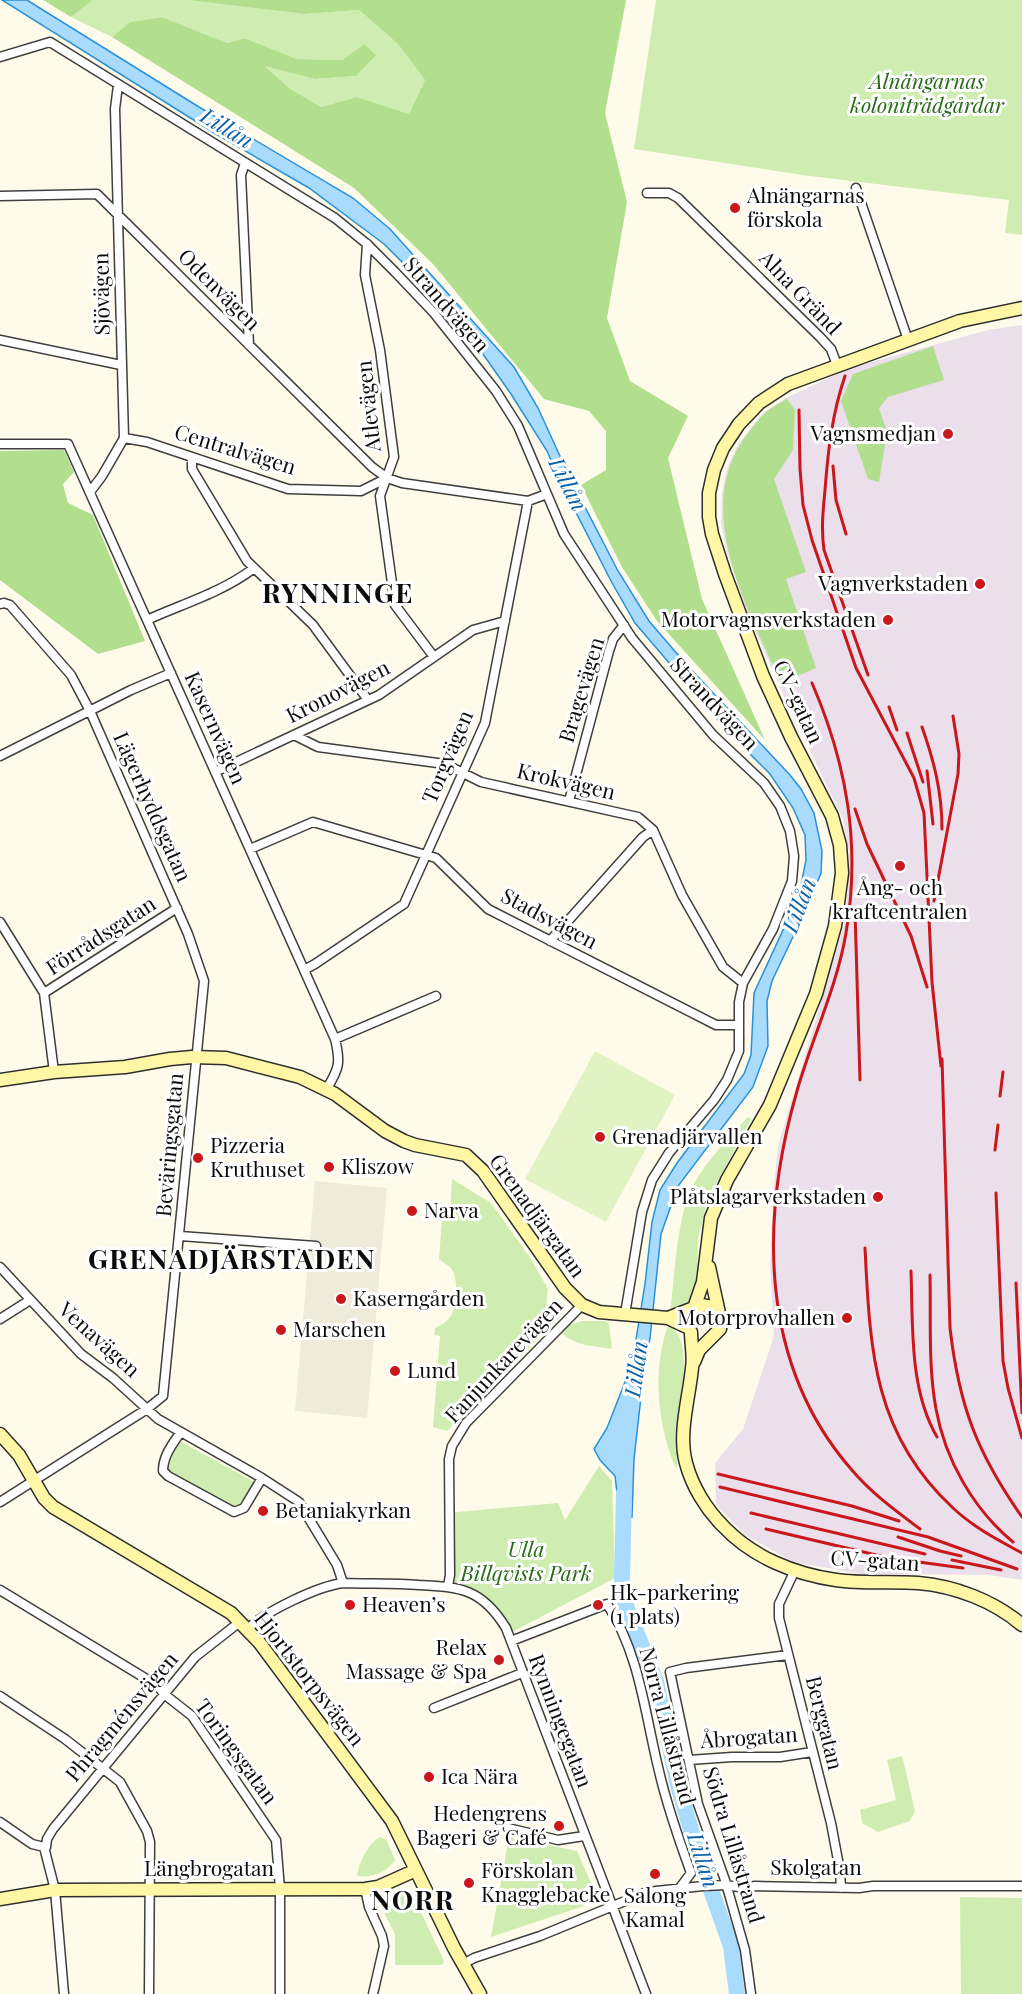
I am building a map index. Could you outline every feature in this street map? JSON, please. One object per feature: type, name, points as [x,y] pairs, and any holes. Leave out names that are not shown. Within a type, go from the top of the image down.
[{"type":"street","name":"Strandvägen","points":[[0,57],[50,42],[335,218],[367,244],[434,313],[496,391],[518,426],[573,549],[637,646],[707,728],[764,783],[780,806],[790,831],[794,856],[792,882],[773,929],[743,983],[739,1002],[739,1051],[727,1080],[714,1101],[669,1153],[652,1180],[642,1212],[630,1314]]},
{"type":"street","name":"Sjövägen","points":[[118,85],[115,109],[124,438]]},
{"type":"street","points":[[245,163],[241,175],[249,345]]},
{"type":"street","points":[[856,188],[908,340]]},
{"type":"street","name":"Alna Gränd","points":[[647,193],[669,193],[678,198],[820,337],[831,349],[837,365]]},
{"type":"street","name":"Odenvägen","points":[[0,196],[97,194],[372,466],[387,478]]},
{"type":"street","name":"Atlevägen","points":[[367,244],[365,275],[381,350],[394,457],[380,496],[395,605],[434,657]]},
{"type":"street","name":"CV-gatan","points":[[693,1309],[703,1282],[711,1218],[727,1180],[770,1105],[818,987],[835,926],[842,864],[838,835],[832,816],[791,737],[763,676],[724,574],[710,523],[709,505],[711,481],[718,459],[727,440],[753,409],[788,384],[960,321],[1022,308]]},
{"type":"street","points":[[0,340],[121,365]]},
{"type":"street","points":[[90,492],[124,438]]},
{"type":"street","name":"Centralvägen","points":[[124,438],[147,442],[288,489],[361,491],[387,478]]},
{"type":"street","name":"Kasernvägen","points":[[0,444],[68,444],[335,1040],[339,1056],[338,1070],[326,1090]]},
{"type":"street","points":[[192,456],[192,469],[247,561],[312,626],[368,700]]},
{"type":"street","points":[[387,478],[402,483],[528,501],[547,494]]},
{"type":"street","name":"Torgvägen","points":[[304,970],[404,904],[485,723],[528,501]]},
{"type":"street","points":[[147,620],[234,581],[254,568]]},
{"type":"street","name":"Lägerhyddsgatan","points":[[0,604],[10,605],[71,675],[90,711],[177,908],[204,981],[197,1057]]},
{"type":"street","name":"Kronovägen","points":[[215,772],[379,695],[473,630],[505,621]]},
{"type":"street","name":"Bragevägen","points":[[569,801],[609,651],[613,639],[624,625]]},
{"type":"street","points":[[0,756],[131,690],[171,673]]},
{"type":"street","name":"Krokvägen","points":[[294,735],[318,747],[445,764],[481,782],[638,817],[653,830]]},
{"type":"street","name":"Stadsvägen","points":[[250,849],[313,822],[436,858],[488,909],[716,1025],[739,1025]]},
{"type":"street","points":[[550,941],[643,837],[653,830],[682,895],[723,967],[743,983]]},
{"type":"street","name":"Förrådsgatan","points":[[44,993],[177,908]]},
{"type":"street","points":[[0,922],[44,993],[54,1072]]},
{"type":"street","points":[[335,1040],[436,996]]},
{"type":"street","name":"Grenadjärgatan","points":[[0,1080],[197,1057],[226,1058],[300,1077],[334,1094],[385,1131],[404,1141],[466,1155],[483,1171],[565,1288],[582,1305],[598,1312],[668,1318],[690,1330]]},
{"type":"street","name":"Beväringsgatan","points":[[147,1409],[163,1396],[197,1057]]},
{"type":"street","name":"Beväringsgatan","points":[[180,1236],[316,1246]]},
{"type":"street","name":"CV-gatan","points":[[706,1251],[719,1313]]},
{"type":"street","name":"Venavägen","points":[[0,1267],[81,1354],[122,1385],[147,1409],[180,1433],[262,1478],[298,1502],[337,1565],[343,1583]]},
{"type":"street","points":[[0,1320],[30,1300]]},
{"type":"street","name":"Fanjunkarevägen","points":[[448,1586],[450,1575],[448,1476],[452,1446],[466,1423],[582,1305]]},
{"type":"street","points":[[701,1305],[710,1306],[719,1313],[720,1329],[710,1338],[699,1338],[690,1330],[687,1320],[693,1309],[701,1305]]},
{"type":"street","name":"Grenadjärgatan","points":[[668,1318],[693,1309]]},
{"type":"street","name":"CV-gatan","points":[[690,1330],[693,1365],[684,1429],[686,1464],[698,1494],[714,1517],[737,1540],[765,1558],[795,1570],[837,1581],[918,1583],[953,1589],[981,1599],[1010,1615],[1022,1625]]},
{"type":"street","name":"CV-gatan","points":[[693,1365],[699,1350],[710,1338]]},
{"type":"street","points":[[0,1502],[147,1409]]},
{"type":"street","points":[[180,1433],[167,1452],[163,1471],[223,1508],[234,1512],[244,1508],[262,1478]]},
{"type":"street","name":"Hjortstorpsvägen","points":[[0,1434],[19,1455],[52,1507],[218,1604],[245,1625],[388,1816],[480,1994]]},
{"type":"street","name":"Berggatan","points":[[795,1570],[779,1604],[779,1618],[831,1823],[841,1888]]},
{"type":"street","name":"Rynningegatan","points":[[343,1583],[448,1586],[472,1594],[484,1601],[500,1618],[511,1641],[646,1994]]},
{"type":"street","name":"Phragménsvägen","points":[[44,1847],[53,1829],[195,1657],[245,1625],[328,1585],[343,1583]]},
{"type":"street","name":"Toringsgatan","points":[[0,1590],[140,1674],[158,1686],[164,1694],[192,1716],[276,1840],[280,1889],[280,1994]]},
{"type":"street","name":"Norra Lillåstrand","points":[[511,1641],[607,1604],[614,1614],[642,1689],[663,1788],[691,1873],[678,1889]]},
{"type":"street","name":"Södra Lillåstrand","points":[[751,1994],[746,1950],[698,1804],[670,1672],[788,1655]]},
{"type":"street","points":[[434,1708],[522,1673]]},
{"type":"street","points":[[0,1696],[65,1739],[120,1782],[147,1831],[150,1842],[149,1994]]},
{"type":"street","name":"Åbrogatan","points":[[689,1760],[780,1757],[812,1752]]},
{"type":"street","points":[[0,1822],[32,1844],[44,1847],[55,1890],[64,1994]]},
{"type":"street","points":[[508,1828],[558,1840],[584,1836]]},
{"type":"street","name":"Längbrogatan","points":[[0,1899],[55,1890],[365,1889],[378,1887],[416,1870]]},
{"type":"street","name":"Skolgatan","points":[[463,1964],[474,1958],[540,1936],[647,1892],[726,1885],[735,1888],[755,1886],[841,1888],[1022,1886]]},
{"type":"street","points":[[365,1889],[369,1907],[384,1946],[373,1994]]},
{"type":"shaded area","points":[[1022,325],[1022,1580],[989,1575],[862,1574],[793,1562],[744,1534],[716,1505],[715,1463],[743,1429],[774,1336],[770,1262],[778,1146],[843,928],[848,892],[849,852],[843,819],[791,712],[748,615],[727,552],[721,524],[722,492],[728,466],[738,444],[763,413],[786,398],[850,368],[988,330]]},
{"type":"shaded area","name":"Kaserngården","points":[[315,1181],[387,1188],[367,1418],[295,1411]]},
{"type":"green space","points":[[43,0],[93,0],[71,17]]},
{"type":"green space","points":[[93,0],[188,0],[304,14],[359,10],[398,44],[425,80],[409,114],[357,97],[321,107],[289,88],[264,65],[315,79],[356,76],[364,44],[342,60],[295,59],[246,38],[227,43],[162,17],[130,22],[112,37],[71,17]]},
{"type":"green space","points":[[188,0],[626,0],[605,113],[627,202],[607,318],[630,381],[688,416],[668,458],[702,599],[765,740],[657,621],[622,567],[581,485],[606,470],[606,431],[589,411],[544,399],[433,264],[354,188],[112,37],[130,22],[162,17],[227,43],[245,38],[296,59],[342,60],[364,44],[376,55],[356,76],[315,79],[265,66],[289,88],[321,107],[357,97],[409,114],[425,80],[398,44],[359,10],[304,14]]},
{"type":"green space","name":"Alnängarnas koloniträdgårdar","points":[[656,0],[1022,0],[1022,235],[1005,233],[1009,200],[802,175],[634,149]]},
{"type":"green space","points":[[933,346],[944,380],[888,397],[879,408],[887,432],[879,482],[868,479],[841,401],[853,374]]},
{"type":"green space","points":[[787,399],[795,410],[793,450],[774,479],[806,572],[786,579],[816,668],[781,683],[754,623],[730,558],[724,525],[724,492],[732,461],[749,432],[766,412]]},
{"type":"green space","points":[[64,450],[74,472],[63,484],[68,503],[93,515],[145,641],[98,654],[0,580],[0,451]]},
{"type":"green space","name":"Grenadjärvallen","points":[[595,1051],[675,1095],[606,1222],[525,1179]]},
{"type":"green space","points":[[748,1117],[751,1119],[708,1199],[698,1239],[697,1284],[693,1295],[689,1301],[670,1312],[679,1233],[691,1190],[709,1161]]},
{"type":"green space","points":[[452,1179],[491,1203],[531,1259],[548,1289],[545,1321],[549,1328],[447,1431],[433,1427],[440,1336],[434,1335],[435,1328],[451,1316],[456,1299],[454,1273],[439,1259],[442,1219],[450,1213]]},
{"type":"green space","points":[[582,1321],[606,1321],[609,1324],[612,1349],[572,1341],[562,1333],[569,1325]]},
{"type":"green space","points":[[668,1325],[677,1333],[682,1344],[684,1358],[676,1431],[678,1460],[676,1469],[664,1434],[658,1379]]},
{"type":"green space","points":[[178,1440],[254,1482],[239,1504],[230,1507],[166,1468],[171,1450]]},
{"type":"green space","name":"Ulla Billqvists Park","points":[[599,1466],[612,1481],[615,1578],[512,1632],[485,1602],[450,1581],[446,1513],[558,1503],[565,1520]]},
{"type":"green space","points":[[902,1756],[915,1811],[910,1821],[878,1832],[862,1823],[860,1810],[896,1800],[887,1760]]},
{"type":"green space","points":[[381,1837],[387,1841],[395,1860],[378,1874],[357,1875],[365,1853],[372,1843]]},
{"type":"green space","points":[[509,1837],[577,1851],[595,1892],[593,1897],[584,1906],[491,1937]]},
{"type":"green space","points":[[399,1888],[411,1891],[444,1961],[442,1965],[395,1965],[395,1934],[378,1901]]},
{"type":"green space","points":[[960,1897],[1022,1898],[1022,1994],[961,1994]]},
{"type":"water","points":[[2,0],[27,0],[199,107],[353,198],[390,229],[514,367],[538,408],[570,478],[618,571],[649,621],[685,663],[790,775],[801,789],[814,813],[822,851],[821,873],[772,981],[767,1001],[768,1046],[753,1087],[678,1186],[661,1234],[634,1459],[632,1517],[623,1514],[615,1476],[600,1460],[594,1449],[607,1428],[632,1364],[652,1222],[660,1190],[677,1163],[744,1074],[751,1055],[754,993],[799,895],[806,860],[805,835],[793,808],[770,774],[729,733],[635,623],[567,495],[547,451],[464,327],[429,289],[384,244],[309,188],[216,134]]},
{"type":"waterway","name":"Lillån","points":[[624,1493],[622,1579],[626,1606],[656,1682],[678,1785],[697,1851],[731,1946],[737,1994]]},
{"type":"railway","points":[[845,376],[829,447],[822,527],[823,542],[868,675]]},
{"type":"railway","points":[[799,410],[803,505],[812,540],[856,668],[914,778],[924,813],[932,982],[941,1066]]},
{"type":"railway","points":[[833,466],[836,500],[846,534]]},
{"type":"railway","points":[[812,683],[824,713],[842,774],[848,805],[852,868],[842,953],[803,1071],[785,1140],[777,1189],[774,1239],[776,1288],[784,1337],[799,1383],[821,1428],[859,1478],[920,1529]]},
{"type":"railway","points":[[889,707],[897,730]]},
{"type":"railway","points":[[934,901],[958,774],[959,754],[953,716]]},
{"type":"railway","points":[[922,727],[941,802],[942,829]]},
{"type":"railway","points":[[907,733],[923,782]]},
{"type":"railway","points":[[927,771],[933,824]]},
{"type":"railway","points":[[855,809],[867,844],[911,936],[927,987]]},
{"type":"railway","points":[[855,911],[860,1080]]},
{"type":"railway","points":[[942,1059],[950,1328],[954,1356],[972,1428],[993,1471],[1022,1517]]},
{"type":"railway","points":[[1000,1096],[1003,1072]]},
{"type":"railway","points":[[995,1150],[998,1125]]},
{"type":"railway","points":[[996,1193],[1003,1361],[1022,1438]]},
{"type":"railway","points":[[865,1248],[874,1355],[891,1420],[906,1450],[926,1480],[953,1508],[986,1533],[1022,1553]]},
{"type":"railway","points":[[911,1271],[917,1378],[921,1398],[937,1437]]},
{"type":"railway","points":[[930,1275],[932,1376],[940,1428],[954,1464],[973,1499],[1013,1542]]},
{"type":"railway","points":[[1016,1283],[1022,1413]]},
{"type":"railway","points":[[718,1474],[852,1506],[899,1521]]},
{"type":"railway","points":[[720,1487],[928,1537],[1017,1569]]},
{"type":"railway","points":[[751,1513],[925,1554]]},
{"type":"railway","points":[[766,1529],[889,1558],[963,1568]]},
{"type":"railway","points":[[898,1537],[961,1556]]},
{"type":"railway","points":[[952,1560],[1001,1570]]},
{"type":"place","name":"Alnängarnas förskola","points":[[735,208]]},
{"type":"place","name":"Vagnsmedjan","points":[[948,434]]},
{"type":"place","name":"Vagnverkstaden","points":[[980,584]]},
{"type":"place","name":"Motorvagnsverkstaden","points":[[888,620]]},
{"type":"place","name":"Ång- och kraftcentralen","points":[[900,866]]},
{"type":"place","name":"Grenadjärvallen","points":[[600,1137]]},
{"type":"place","name":"Pizzeria Kruthuset","points":[[198,1158]]},
{"type":"place","name":"Kliszow","points":[[329,1167]]},
{"type":"place","name":"Plåtslagarverkstaden","points":[[878,1197]]},
{"type":"place","name":"Narva","points":[[412,1211]]},
{"type":"place","name":"Kaserngården","points":[[341,1299]]},
{"type":"place","name":"Motorprovhallen","points":[[847,1318]]},
{"type":"place","name":"Marschen","points":[[281,1330]]},
{"type":"place","name":"Lund","points":[[395,1371]]},
{"type":"place","name":"Betaniakyrkan","points":[[263,1511]]},
{"type":"place","name":"Heaven’s","points":[[350,1605]]},
{"type":"place","name":"Hk-parkering (1 plats)","points":[[598,1605]]},
{"type":"place","name":"Relax Massage & Spa","points":[[499,1660]]},
{"type":"place","name":"Ica Nära","points":[[429,1777]]},
{"type":"place","name":"Hedengrens Bageri & Café","points":[[559,1826]]},
{"type":"place","name":"Salong Kamal","points":[[655,1874]]},
{"type":"place","name":"Förskolan Knagglebacke","points":[[469,1883]]},
{"type":"district","name":"RYNNINGE","points":[[338,594]]},
{"type":"district","name":"GRENADJÄRSTADEN","points":[[232,1260]]},
{"type":"district","name":"NORR","points":[[413,1901]]}]
